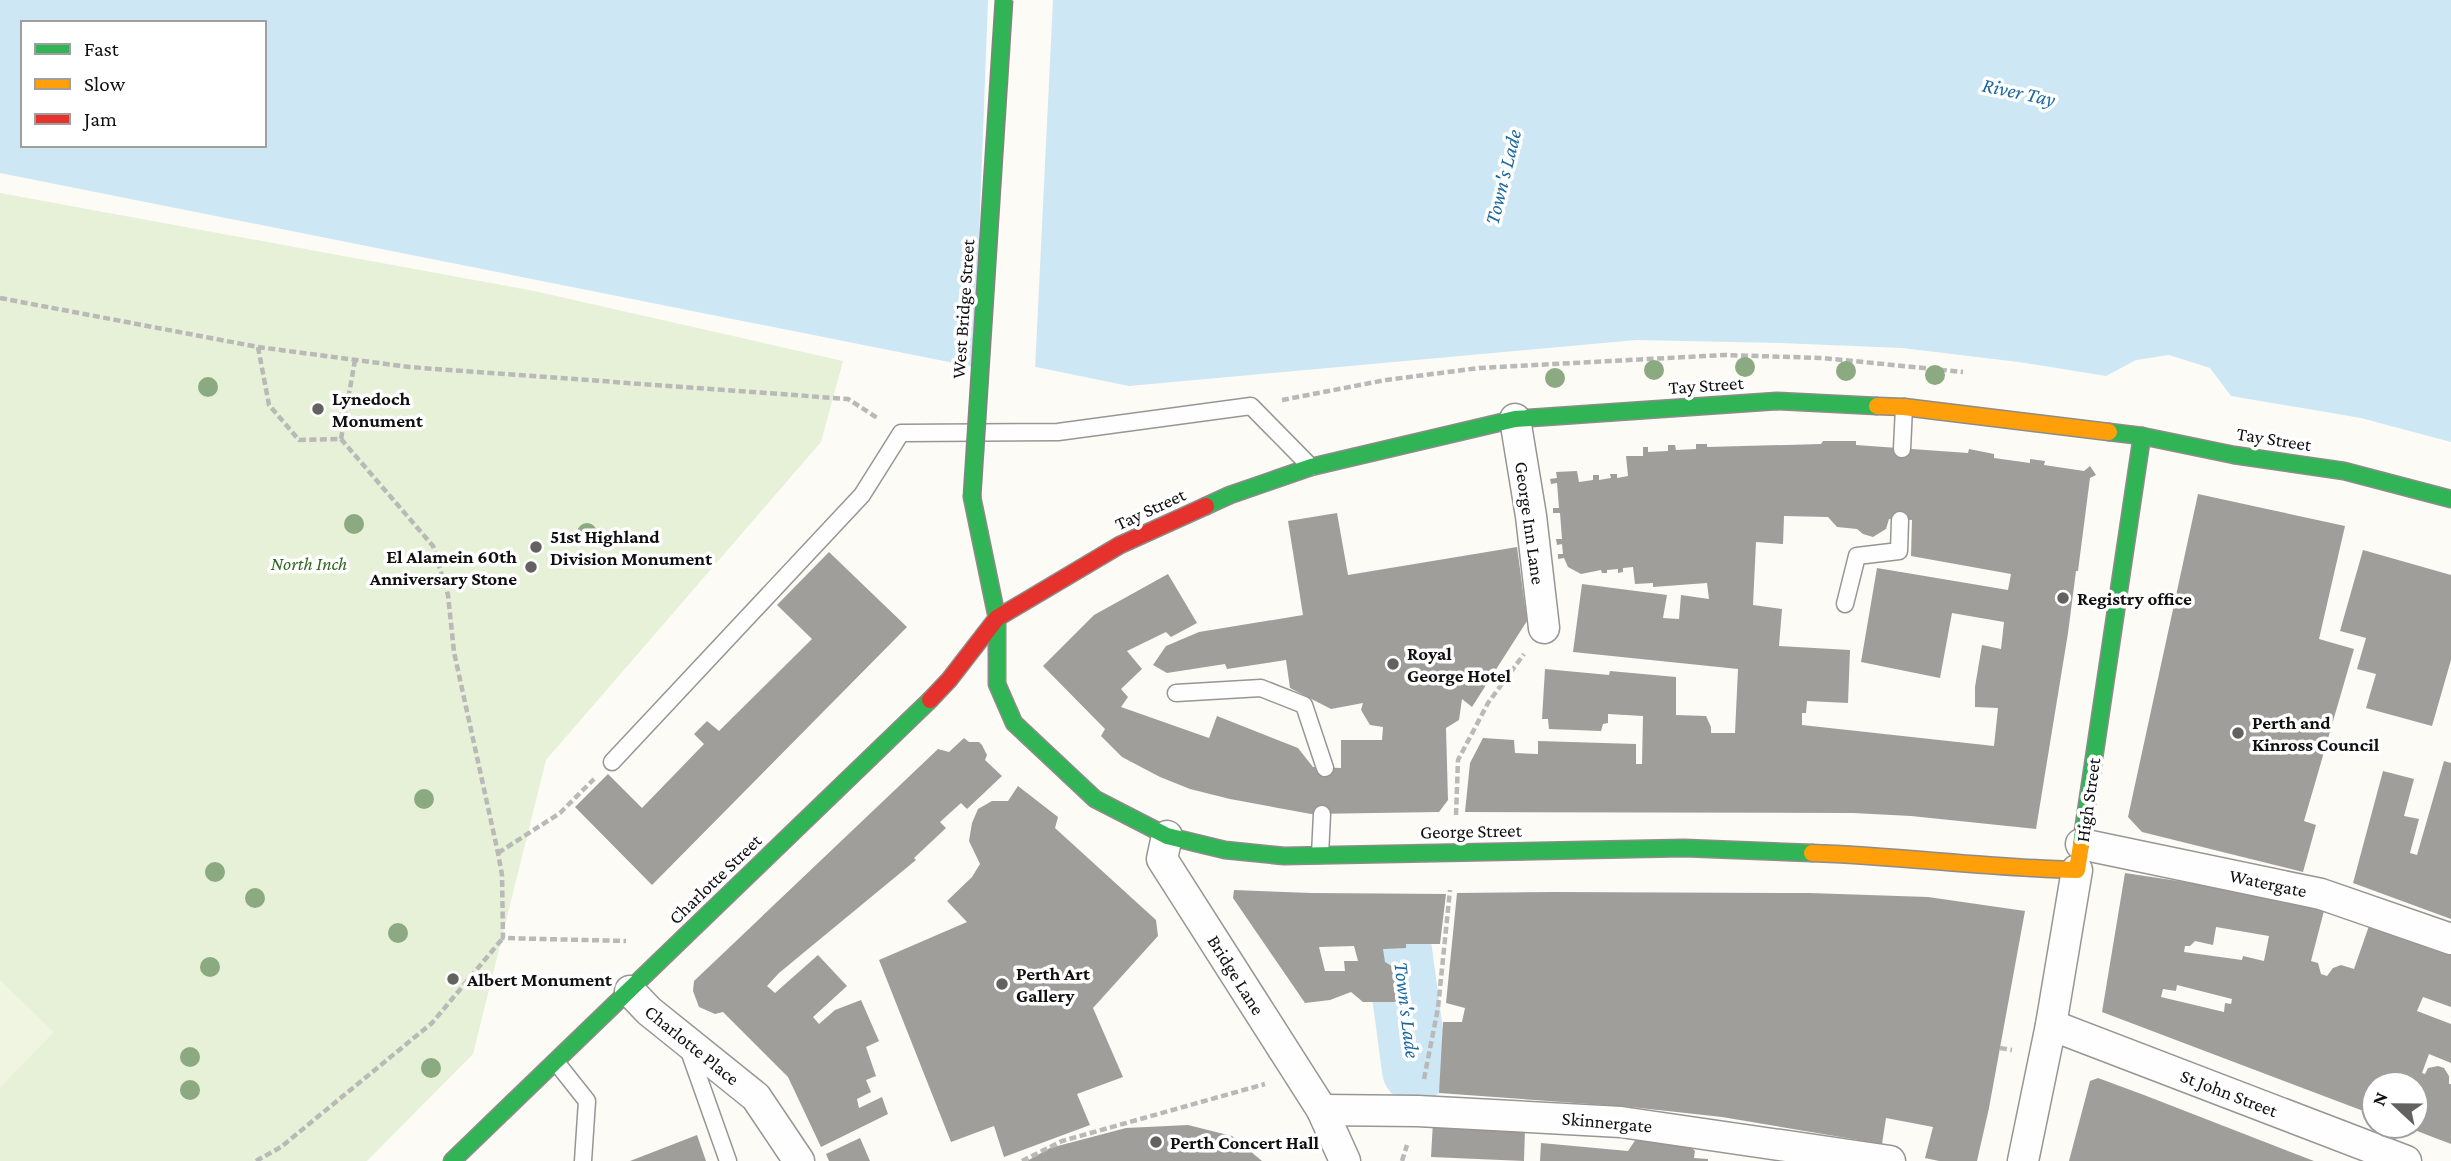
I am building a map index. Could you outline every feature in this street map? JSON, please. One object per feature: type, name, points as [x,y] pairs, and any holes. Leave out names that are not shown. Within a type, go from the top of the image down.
[{"type":"main road","name":"West Bridge Street","points":[[998,618],[972,497],[1004,0]]},
{"type":"main road","name":"Tay Street","points":[[998,618],[1120,545],[1230,495],[1311,467],[1515,419],[1777,401],[1904,407],[2142,436],[2234,455],[2344,471],[2451,499]]},
{"type":"main road","name":"High Street","points":[[2079,857],[2142,436]]},
{"type":"main road","name":"George Street","points":[[998,618],[997,684],[1014,723],[1095,799],[1167,836],[1225,850],[1284,856],[1684,848],[1878,855],[2036,869],[2079,857]]},
{"type":"main road","name":"Charlotte Street","points":[[452,1161],[923,708],[998,618]]},
{"type":"street","name":"George Inn Lane","points":[[1515,419],[1531,516],[1544,628]]},
{"type":"street","name":"Bridge Lane","points":[[1167,836],[1162,859],[1322,1110],[1345,1161]]},
{"type":"street","name":"Watergate","points":[[2079,857],[2321,894],[2451,939]]},
{"type":"street","name":"High Street","points":[[2022,1161],[2051,1025],[2079,857]]},
{"type":"street","name":"Charlotte Place","points":[[630,991],[649,1011],[756,1097],[799,1161]]},
{"type":"street","name":"St John Street","points":[[2051,1025],[2406,1161]]},
{"type":"street","name":"Skinnergate","points":[[1322,1110],[1418,1111],[1622,1122],[1890,1161]]},
{"type":"lane","points":[[612,762],[862,495],[901,433],[1058,432],[1251,406],[1311,467]]},
{"type":"lane","points":[[1902,449],[1904,407]]},
{"type":"lane","points":[[1845,604],[1857,556],[1899,551],[1900,520]]},
{"type":"lane","points":[[1176,693],[1261,688],[1304,705],[1325,768]]},
{"type":"lane","points":[[1320,855],[1322,814]]},
{"type":"lane","points":[[685,1039],[728,1161]]},
{"type":"lane","points":[[556,1062],[587,1101],[583,1161]]},
{"type":"path","points":[[0,298],[258,347],[409,367],[848,399],[901,433]]},
{"type":"path","points":[[258,347],[269,405],[299,440],[341,439]]},
{"type":"path","points":[[341,439],[355,360]]},
{"type":"path","points":[[256,1161],[281,1147],[432,1023],[503,938],[502,875],[454,652],[448,595],[433,546],[341,439]]},
{"type":"path","points":[[1402,1161],[1418,1111],[1438,1008],[1454,853],[1458,760],[1488,703],[1544,628]]},
{"type":"path","points":[[498,853],[560,813],[612,762]]},
{"type":"path","points":[[503,938],[680,942]]},
{"type":"path","points":[[1022,1161],[1062,1141],[1300,1075]]},
{"type":"green space","name":"North Inch","points":[[0,193],[534,291],[843,361],[821,442],[546,760],[473,1054],[367,1161],[0,1161]]},
{"type":"green space","points":[[0,980],[54,1032],[0,1088]]},
{"type":"water","name":"River Tay","points":[[0,0],[2451,0],[2451,442],[2361,418],[2231,396],[2210,368],[2169,355],[2136,360],[2106,376],[1902,348],[1636,340],[1129,386],[1036,367],[974,367],[0,173]]},
{"type":"pier","points":[[988,0],[1053,0],[1035,370],[974,371]]},
{"type":"building","points":[[1823,441],[1856,441],[1856,445],[1968,453],[1969,449],[1994,454],[1994,458],[2030,463],[2030,459],[2045,461],[2044,465],[2084,471],[2090,466],[2096,475],[2090,478],[2078,571],[2036,829],[1853,813],[1465,812],[1470,763],[1483,738],[1514,740],[1515,753],[1538,754],[1538,741],[1636,744],[1636,764],[1642,764],[1643,716],[1608,714],[1608,723],[1603,724],[1601,731],[1549,729],[1548,719],[1542,719],[1545,669],[1676,677],[1676,715],[1706,716],[1711,733],[1735,733],[1738,669],[1573,652],[1582,584],[1667,595],[1663,618],[1679,619],[1681,595],[1709,599],[1707,583],[1653,587],[1653,583],[1635,584],[1633,567],[1623,568],[1623,572],[1618,573],[1618,569],[1607,570],[1607,573],[1602,573],[1601,570],[1581,574],[1568,567],[1564,558],[1558,559],[1558,554],[1563,554],[1562,544],[1557,545],[1556,539],[1562,539],[1560,513],[1553,513],[1553,508],[1559,508],[1557,483],[1551,484],[1550,479],[1557,478],[1556,472],[1577,471],[1579,482],[1593,480],[1593,475],[1599,475],[1599,480],[1611,478],[1610,474],[1617,474],[1617,478],[1628,476],[1626,456],[1643,456],[1643,447],[1648,447],[1648,452],[1668,451],[1668,445],[1675,445],[1676,450],[1696,449],[1696,444],[1707,444],[1707,447],[1821,444]],"holes":[[[1784,516],[1828,517],[1837,527],[1857,529],[1873,537],[1886,529],[1889,519],[1912,520],[1911,556],[2011,574],[2008,590],[1877,568],[1861,662],[1940,678],[1952,613],[2004,622],[2001,649],[1982,645],[1975,687],[1975,707],[1998,708],[1994,746],[1802,725],[1802,713],[1806,713],[1807,701],[1848,703],[1850,650],[1779,646],[1782,609],[1753,605],[1756,542],[1783,544]]]},
{"type":"building","name":"Perth and Kinross Council","points":[[2198,494],[2345,526],[2319,639],[2354,649],[2304,821],[2316,825],[2303,872],[2142,832],[2128,817]]},
{"type":"building","name":"Royal George Hotel","points":[[1337,513],[1348,575],[1517,547],[1527,621],[1472,707],[1462,699],[1459,720],[1446,728],[1448,800],[1439,812],[1311,814],[1190,789],[1122,757],[1101,736],[1105,729],[1043,666],[1094,615],[1168,574],[1197,623],[1171,637],[1166,632],[1127,651],[1142,669],[1121,689],[1128,697],[1121,707],[1209,738],[1217,716],[1298,748],[1313,767],[1341,768],[1341,740],[1382,740],[1383,727],[1370,725],[1361,710],[1363,703],[1331,709],[1290,688],[1286,660],[1227,669],[1225,664],[1167,673],[1153,665],[1166,646],[1199,632],[1303,615],[1288,521]]},
{"type":"building","points":[[2363,550],[2451,575],[2451,660],[2432,726],[2366,708],[2376,674],[2357,669],[2366,638],[2340,631]]},
{"type":"building","points":[[829,552],[907,627],[652,885],[575,807],[608,774],[642,808],[704,744],[694,734],[707,721],[719,731],[812,639],[777,605]]},
{"type":"building","points":[[964,738],[982,745],[987,755],[985,760],[1002,776],[967,809],[961,803],[940,822],[946,828],[914,858],[916,860],[779,973],[767,986],[775,993],[818,955],[847,986],[813,1017],[819,1024],[835,1010],[861,1000],[879,1041],[866,1047],[876,1076],[866,1080],[871,1092],[857,1099],[859,1108],[882,1097],[888,1114],[821,1147],[788,1077],[723,1012],[715,1014],[699,1007],[693,991],[694,981],[938,749],[949,752]]},
{"type":"building","points":[[2444,761],[2451,763],[2451,919],[2353,883],[2383,771],[2414,779],[2404,816],[2419,819],[2410,853],[2417,855]]},
{"type":"building","name":"Perth Art Gallery","points":[[1018,786],[1058,817],[1055,828],[1156,920],[1158,936],[1093,1008],[1123,1077],[1077,1094],[1090,1125],[1004,1157],[994,1126],[951,1142],[879,960],[967,922],[947,901],[972,877],[980,864],[969,841],[972,823],[978,809],[992,801],[1008,801]]},
{"type":"building","points":[[2125,873],[2278,896],[2325,907],[2311,961],[2318,963],[2321,974],[2327,976],[2333,968],[2341,965],[2354,969],[2370,923],[2451,952],[2451,1007],[2423,997],[2417,1011],[2451,1024],[2451,1063],[2429,1054],[2423,1070],[2360,1070],[2360,1110],[2102,1012]],"holes":[[[2216,927],[2269,936],[2264,961],[2243,956],[2242,960],[2184,952],[2185,946],[2190,946],[2195,941],[2213,945]],[[2177,985],[2232,999],[2231,1004],[2225,1003],[2224,1012],[2161,997],[2163,989],[2176,991]]]},
{"type":"building","points":[[1234,890],[1446,894],[1440,944],[1406,944],[1406,948],[1383,949],[1385,962],[1397,969],[1401,1002],[1363,1002],[1351,992],[1330,1000],[1305,1003],[1233,898]],"holes":[[[1354,946],[1358,961],[1344,961],[1345,971],[1325,971],[1319,947]]]},
{"type":"building","points":[[1457,893],[1809,893],[1928,897],[2025,911],[1977,1161],[1939,1161],[1925,1158],[1933,1127],[1886,1118],[1882,1144],[1722,1117],[1631,1107],[1439,1093],[1443,1022],[1462,1022],[1465,1008],[1446,1003]]},
{"type":"building","points":[[2428,1068],[2444,1068],[2449,1076],[2451,1144],[2430,1136]]},
{"type":"building","points":[[2098,1078],[2314,1161],[2069,1161],[2090,1081]]},
{"type":"building","points":[[1433,1122],[1525,1128],[1524,1161],[1431,1157]]},
{"type":"building","name":"Perth Concert Hall","points":[[1188,1125],[1232,1136],[1262,1161],[1027,1161],[1050,1148],[1126,1128]]},
{"type":"building","points":[[697,1135],[706,1161],[630,1161]]},
{"type":"building","points":[[860,1138],[870,1161],[829,1161],[826,1154]]},
{"type":"building","points":[[1636,1139],[1687,1144],[1695,1151],[1694,1158],[1708,1161],[1540,1161],[1541,1143],[1628,1151]]},
{"type":"waterway","name":"Town's Lade","points":[[1399,950],[1415,1070]]},
{"type":"traffic: fast","points":[[972,497],[1004,0]]},
{"type":"traffic: fast","points":[[1206,506],[1311,467],[1515,419],[1777,401],[1877,406]]},
{"type":"traffic: fast","points":[[2109,432],[2234,455],[2344,471],[2451,499]]},
{"type":"traffic: fast","points":[[2081,845],[2142,436]]},
{"type":"traffic: fast","points":[[972,497],[997,618]]},
{"type":"traffic: fast","points":[[997,618],[997,684],[1014,723],[1095,799],[1167,836],[1225,850],[1284,856],[1684,848],[1812,853]]},
{"type":"traffic: fast","points":[[452,1161],[930,700]]},
{"type":"traffic: slow","points":[[1877,406],[2109,432]]},
{"type":"traffic: slow","points":[[1812,853],[2077,870],[2081,845]]},
{"type":"traffic: jam","points":[[930,700],[997,618],[1120,545],[1206,506]]},
{"type":"place","name":"Lynedoch Monument","points":[[318,409]]},
{"type":"place","name":"51st Highland Division Monument","points":[[536,547]]},
{"type":"place","name":"El Alamein 60th Anniversary Stone","points":[[531,567]]},
{"type":"place","name":"Registry office","points":[[2063,598]]},
{"type":"place","name":"Royal George Hotel","points":[[1393,664]]},
{"type":"place","name":"Perth and Kinross Council","points":[[2238,733]]},
{"type":"place","name":"Albert Monument","points":[[453,979]]},
{"type":"place","name":"Perth Art Gallery","points":[[1002,984]]},
{"type":"place","name":"Perth Concert Hall","points":[[1156,1142]]}]
